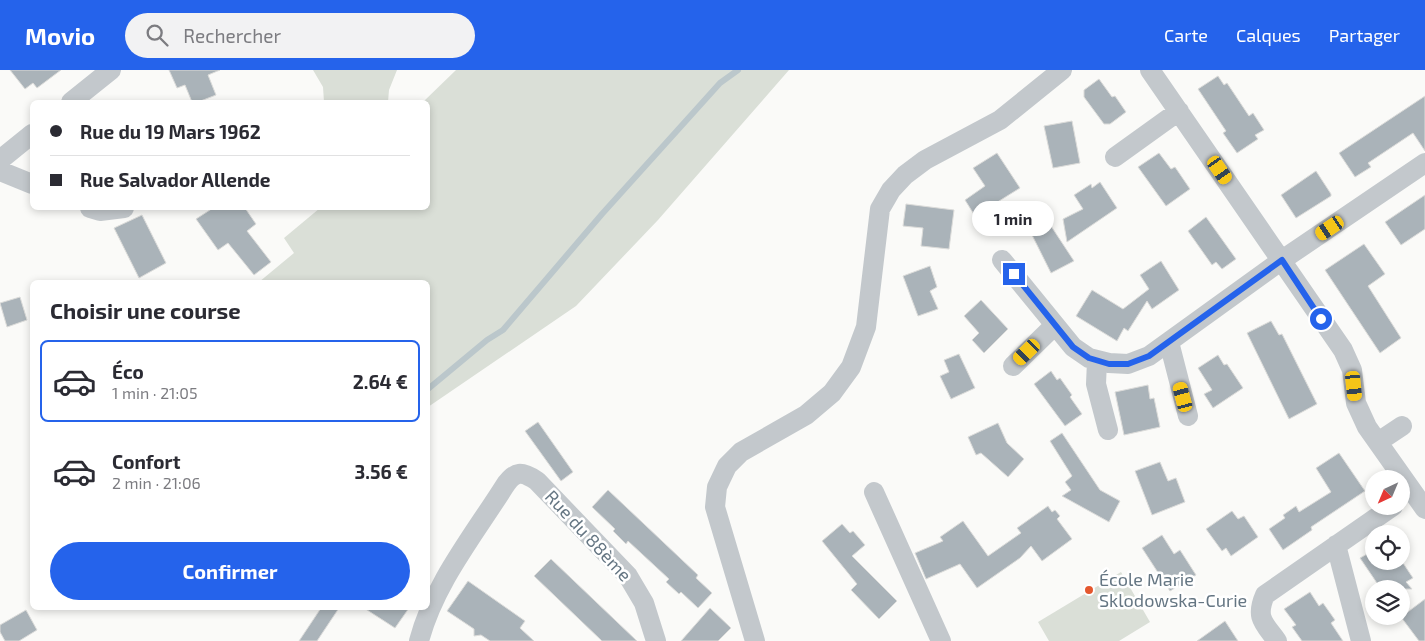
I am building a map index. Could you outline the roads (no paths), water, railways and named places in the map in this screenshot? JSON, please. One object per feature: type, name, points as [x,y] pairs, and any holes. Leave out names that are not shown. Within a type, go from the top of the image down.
[{"type":"street","points":[[74,100],[111,70]]},
{"type":"street","points":[[756,641],[715,507],[718,487],[727,466],[741,452],[806,415],[832,393],[851,367],[866,327],[880,209],[891,190],[905,175],[925,160],[1000,120],[1062,70]]},
{"type":"street","points":[[1150,70],[1343,350],[1352,370],[1356,403],[1367,426],[1393,470]]},
{"type":"street","points":[[1115,157],[1179,111]]},
{"type":"street","points":[[0,160],[30,136]]},
{"type":"street","points":[[1002,260],[1073,347],[1097,361],[1109,364],[1128,364],[1149,356],[1282,260],[1425,163]]},
{"type":"street","points":[[0,171],[30,183]]},
{"type":"street","points":[[95,210],[100,212],[112,210]]},
{"type":"street","points":[[1013,366],[1055,325]]},
{"type":"street","points":[[1168,342],[1188,416]]},
{"type":"street","points":[[1097,361],[1096,384],[1108,430]]},
{"type":"street","points":[[1378,442],[1402,426]]},
{"type":"street","name":"Rue du 88ème","points":[[419,641],[423,626],[440,588],[510,477],[516,474],[526,474],[537,481],[628,576],[644,603],[656,641]]},
{"type":"street","points":[[874,492],[941,641]]},
{"type":"street","points":[[1410,498],[1425,509]]},
{"type":"street","points":[[1277,641],[1262,620],[1259,608],[1265,595],[1380,515]]},
{"type":"street","points":[[1336,545],[1361,641]]},
{"type":"waterway","points":[[430,387],[487,340],[503,330],[602,214],[720,83],[738,70]]},
{"type":"place","name":"École Marie Sklodowska-Curie","points":[[1089,590]]}]
